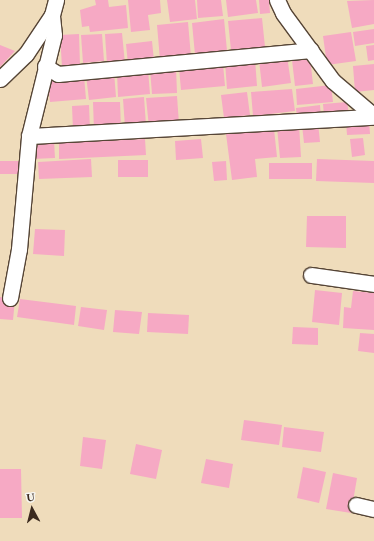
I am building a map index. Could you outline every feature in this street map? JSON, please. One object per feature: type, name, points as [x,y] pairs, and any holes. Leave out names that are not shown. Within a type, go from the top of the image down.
[{"type":"street","points":[[0,79],[26,54],[52,15],[56,0]]},
{"type":"street","points":[[277,0],[283,13],[333,81],[374,117]]},
{"type":"street","points":[[10,298],[19,249],[29,136],[54,35],[52,15]]},
{"type":"street","points":[[46,66],[58,74],[311,50]]},
{"type":"street","points":[[29,136],[374,117]]},
{"type":"street","points":[[311,275],[374,284]]},
{"type":"street","points":[[356,506],[374,509]]},
{"type":"building","points":[[95,0],[108,0],[109,7],[126,5],[128,28],[90,32],[89,26],[82,27],[80,10],[96,5]]},
{"type":"building","points":[[128,0],[160,0],[161,13],[148,15],[150,30],[131,32]]},
{"type":"building","points":[[167,0],[195,0],[197,19],[170,22]]},
{"type":"building","points":[[197,0],[221,0],[223,16],[198,18]]},
{"type":"building","points":[[226,0],[256,0],[258,13],[228,17]]},
{"type":"building","points":[[259,0],[269,0],[270,13],[260,14]]},
{"type":"building","points":[[374,0],[374,24],[352,28],[347,1]]},
{"type":"building","points":[[262,18],[265,47],[231,50],[228,21]]},
{"type":"building","points":[[224,19],[227,51],[195,55],[192,23]]},
{"type":"building","points":[[188,22],[191,57],[160,60],[157,25]]},
{"type":"building","points":[[374,29],[374,43],[355,46],[353,32]]},
{"type":"building","points":[[351,32],[356,61],[327,65],[323,36]]},
{"type":"building","points":[[122,33],[125,64],[107,65],[105,34]]},
{"type":"building","points":[[79,34],[80,66],[62,67],[60,35]]},
{"type":"building","points":[[102,34],[104,61],[83,63],[81,35]]},
{"type":"building","points":[[152,41],[154,61],[128,64],[126,44]]},
{"type":"building","points":[[0,45],[15,51],[0,67]]},
{"type":"building","points":[[374,45],[374,60],[368,61],[366,46]]},
{"type":"building","points":[[287,56],[291,83],[262,87],[259,60]]},
{"type":"building","points":[[310,58],[313,84],[295,86],[292,60]]},
{"type":"building","points":[[255,59],[257,86],[227,89],[225,62]]},
{"type":"building","points":[[223,64],[225,86],[181,90],[179,68]]},
{"type":"building","points":[[374,64],[374,90],[355,92],[353,66]]},
{"type":"building","points":[[176,68],[177,93],[152,94],[150,69]]},
{"type":"building","points":[[148,70],[150,94],[118,97],[117,72]]},
{"type":"building","points":[[114,72],[116,97],[89,100],[86,75]]},
{"type":"building","points":[[84,76],[86,99],[50,102],[48,79]]},
{"type":"building","points":[[331,85],[333,102],[297,105],[296,89]]},
{"type":"building","points":[[292,89],[295,111],[253,116],[251,92]]},
{"type":"building","points":[[247,92],[250,115],[224,118],[221,95]]},
{"type":"building","points":[[177,96],[179,124],[149,127],[146,98]]},
{"type":"building","points":[[144,97],[146,125],[125,127],[123,99]]},
{"type":"building","points":[[93,102],[120,102],[121,129],[94,131]]},
{"type":"building","points":[[347,102],[349,114],[324,116],[323,104]]},
{"type":"building","points":[[89,105],[90,130],[73,130],[72,106]]},
{"type":"building","points":[[320,105],[321,116],[297,119],[296,108]]},
{"type":"building","points":[[369,121],[370,134],[347,135],[346,122]]},
{"type":"building","points":[[318,123],[320,142],[304,143],[302,125]]},
{"type":"building","points":[[299,125],[301,157],[280,158],[277,127]]},
{"type":"building","points":[[274,129],[277,157],[255,159],[257,177],[232,180],[226,134]]},
{"type":"building","points":[[363,138],[365,155],[352,157],[350,139]]},
{"type":"building","points":[[145,139],[146,155],[59,159],[59,143]]},
{"type":"building","points":[[201,139],[203,158],[176,160],[175,141]]},
{"type":"building","points":[[31,141],[54,141],[55,158],[32,159]]},
{"type":"building","points":[[91,159],[92,177],[39,179],[38,162]]},
{"type":"building","points":[[317,159],[374,161],[374,183],[316,181]]},
{"type":"building","points":[[118,160],[148,160],[148,177],[118,177]]},
{"type":"building","points":[[0,161],[23,161],[22,174],[0,174]]},
{"type":"building","points":[[226,161],[227,180],[214,181],[212,162]]},
{"type":"building","points":[[269,163],[312,163],[312,179],[269,179]]},
{"type":"building","points":[[307,216],[346,216],[346,248],[306,247]]},
{"type":"building","points":[[35,229],[65,230],[64,256],[33,254]]},
{"type":"building","points":[[315,290],[342,293],[339,325],[312,322]]},
{"type":"building","points":[[353,291],[374,293],[374,330],[343,328],[344,307],[351,308]]},
{"type":"building","points":[[0,297],[15,299],[13,320],[0,319]]},
{"type":"building","points":[[20,299],[76,306],[74,325],[17,317]]},
{"type":"building","points":[[81,307],[107,310],[104,330],[78,326]]},
{"type":"building","points":[[115,310],[142,312],[139,334],[113,332]]},
{"type":"building","points":[[148,313],[189,315],[188,334],[147,332]]},
{"type":"building","points":[[293,327],[318,328],[318,345],[292,344]]},
{"type":"building","points":[[360,333],[374,334],[374,353],[358,351]]},
{"type":"building","points":[[244,420],[282,425],[279,445],[241,440]]},
{"type":"building","points":[[284,427],[324,432],[321,452],[282,447]]},
{"type":"building","points":[[83,437],[106,440],[102,469],[80,466]]},
{"type":"building","points":[[136,444],[162,450],[156,479],[130,474]]},
{"type":"building","points":[[206,459],[233,464],[229,488],[201,483]]},
{"type":"building","points":[[303,467],[326,472],[319,503],[297,498]]},
{"type":"building","points":[[0,469],[21,469],[22,518],[0,518]]},
{"type":"building","points":[[333,473],[357,478],[351,513],[326,509]]}]
